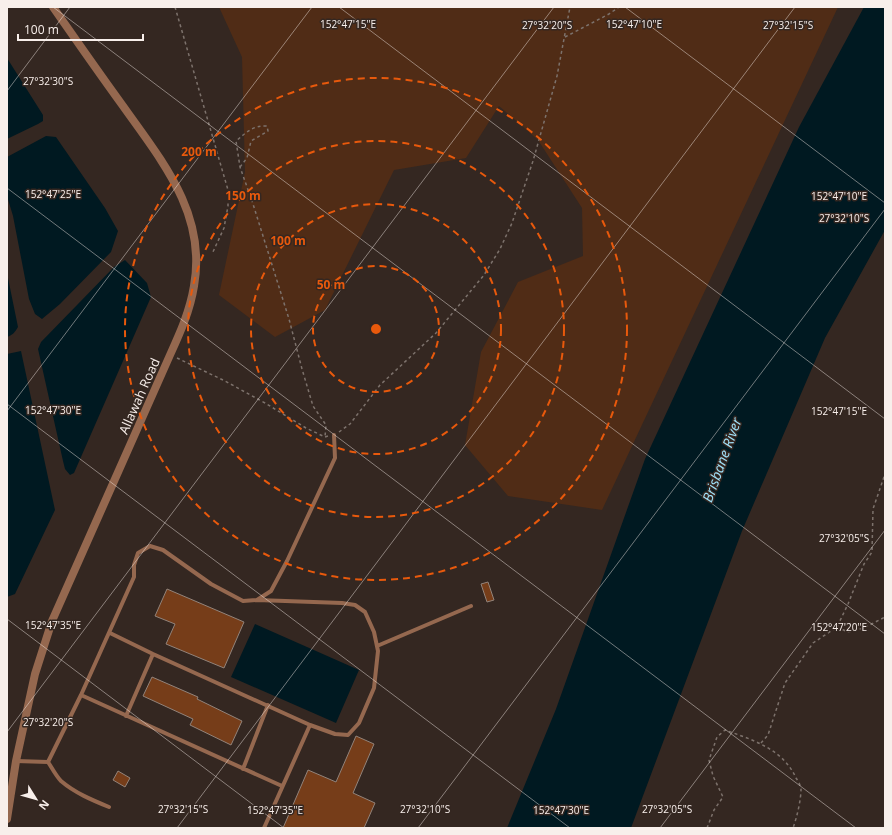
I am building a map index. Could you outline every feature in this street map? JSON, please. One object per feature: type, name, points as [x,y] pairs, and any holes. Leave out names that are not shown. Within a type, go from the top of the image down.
[{"type":"street","name":"Allawah Road","points":[[7,819],[16,761],[35,674],[52,621],[188,311],[194,285],[196,255],[192,224],[182,197],[167,169],[53,7]]},
{"type":"lane","points":[[257,600],[271,591],[287,561],[334,458],[334,435]]},
{"type":"lane","points":[[48,762],[110,633],[134,577],[134,565],[138,553],[150,546],[163,550],[211,584],[243,601],[257,600],[342,603],[355,605],[365,612],[374,632],[378,651],[374,688],[359,723],[348,735],[335,734],[310,725],[110,633]]},
{"type":"lane","points":[[377,646],[471,606]]},
{"type":"lane","points":[[126,716],[153,654]]},
{"type":"lane","points":[[81,695],[282,786]]},
{"type":"lane","points":[[243,769],[268,705]]},
{"type":"lane","points":[[270,828],[264,827],[310,725]]},
{"type":"lane","points":[[16,761],[48,762]]},
{"type":"lane","points":[[48,762],[60,780],[70,788],[87,798],[109,807]]},
{"type":"path","points":[[175,7],[228,190],[228,206],[224,228],[212,254]]},
{"type":"path","points":[[170,355],[225,381],[306,428],[325,437],[334,435],[350,424],[380,386],[441,327],[484,275],[500,249],[512,223],[533,160],[557,76],[570,7]]},
{"type":"path","points":[[564,37],[609,14],[619,7]]},
{"type":"path","points":[[240,167],[247,158],[251,141],[268,131],[267,126],[258,125],[236,141],[240,167],[289,319],[313,406],[326,425],[325,437]]},
{"type":"path","points":[[761,743],[768,735],[785,683],[813,643],[837,627],[864,564],[872,552],[873,509],[885,474]]},
{"type":"path","points":[[837,627],[848,632],[864,628],[885,617]]},
{"type":"path","points":[[707,828],[714,810],[723,797],[713,776],[710,760],[717,737],[725,730],[761,743],[774,751],[792,769],[801,788],[793,828]]},
{"type":"shaded area","points":[[219,7],[838,7],[602,510],[508,496],[465,445],[481,352],[518,282],[583,256],[582,208],[538,140],[499,106],[466,158],[394,170],[325,310],[275,337],[219,295],[245,172],[242,57]]},
{"type":"water","name":"Brisbane River","points":[[864,7],[885,7],[885,230],[825,338],[742,531],[631,828],[507,828],[556,709],[645,459],[799,127]]},
{"type":"water","points":[[7,58],[43,115],[43,121],[7,139]]},
{"type":"water","points":[[46,136],[56,137],[105,208],[118,231],[111,252],[60,304],[42,319],[35,314],[29,299],[13,216],[7,196],[7,157]]},
{"type":"water","points":[[125,260],[147,283],[151,297],[74,473],[70,475],[65,469],[38,349],[41,342],[114,267]]},
{"type":"water","points":[[7,273],[18,327],[14,333],[7,337]]},
{"type":"water","points":[[21,351],[55,510],[15,594],[7,597],[7,354]]},
{"type":"water","points":[[255,624],[359,670],[336,723],[231,677]]},
{"type":"building","points":[[488,582],[494,600],[487,602],[481,584]]},
{"type":"building","points":[[167,589],[244,622],[224,668],[166,644],[175,624],[155,616]]},
{"type":"building","points":[[152,677],[198,697],[197,699],[242,721],[231,745],[190,725],[193,719],[143,696]]},
{"type":"building","points":[[356,736],[374,744],[353,793],[375,803],[364,828],[283,828],[308,770],[336,782]]},
{"type":"building","points":[[118,771],[130,778],[125,787],[113,780]]}]
